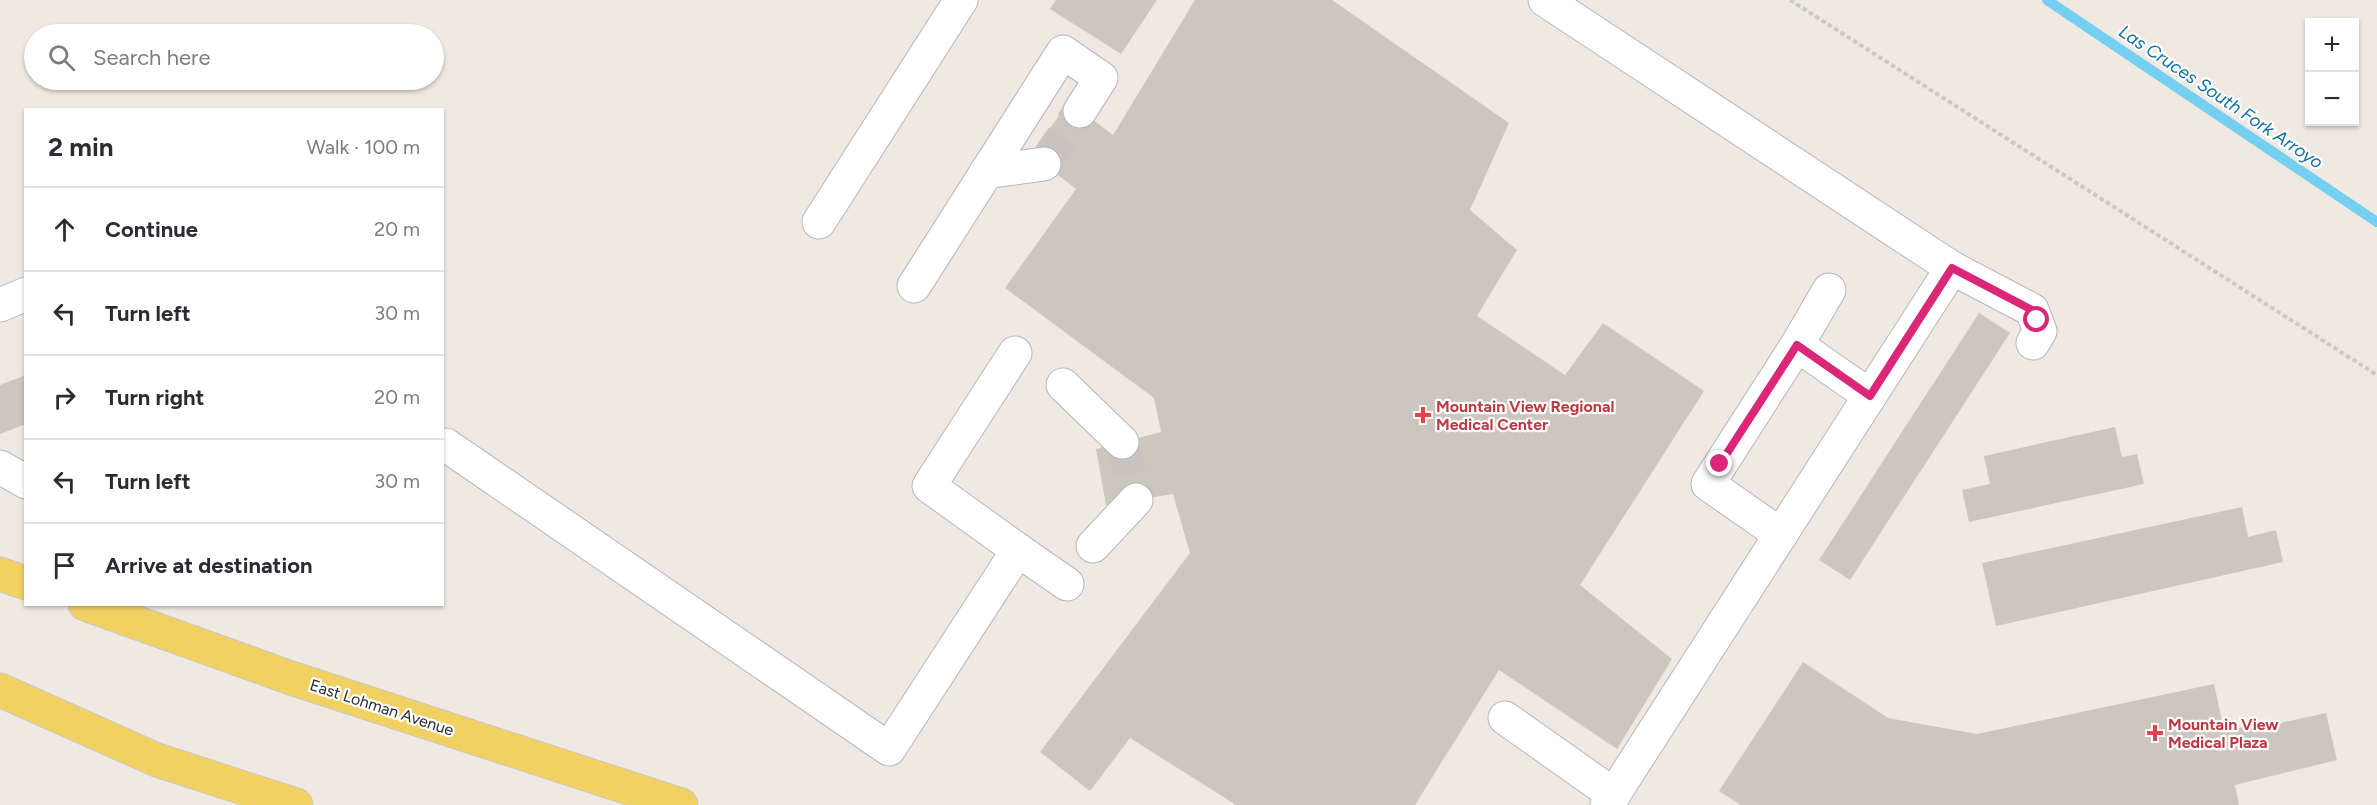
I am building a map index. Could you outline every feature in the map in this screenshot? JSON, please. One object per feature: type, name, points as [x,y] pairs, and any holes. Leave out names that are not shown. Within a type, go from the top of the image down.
[{"type":"main road","points":[[0,574],[24,582]]},
{"type":"main road","name":"East Lohman Avenue","points":[[95,606],[291,678],[681,805]]},
{"type":"main road","points":[[0,690],[157,760],[296,805]]},
{"type":"lane","points":[[819,222],[961,0]]},
{"type":"lane","points":[[1545,0],[1952,268],[2032,310],[2040,332],[2033,343]]},
{"type":"lane","points":[[914,286],[1063,52],[1101,78],[1080,111]]},
{"type":"lane","points":[[986,172],[1044,164]]},
{"type":"lane","points":[[1505,718],[1610,800],[1952,268]]},
{"type":"lane","points":[[1781,535],[1708,484],[1797,345],[1829,290]]},
{"type":"lane","points":[[0,305],[24,295]]},
{"type":"lane","points":[[1797,345],[1870,396]]},
{"type":"lane","points":[[1015,353],[929,486],[1067,584]]},
{"type":"lane","points":[[1063,385],[1122,442]]},
{"type":"lane","points":[[446,445],[889,748],[1018,550]]},
{"type":"lane","points":[[0,468],[24,481]]},
{"type":"lane","points":[[1093,546],[1136,500]]},
{"type":"path","points":[[1790,0],[2377,375]]},
{"type":"building","points":[[1056,0],[1157,0],[1121,54],[1050,9]]},
{"type":"building","name":"Mountain View Regional Medical Center","points":[[1195,0],[1332,0],[1509,123],[1470,210],[1517,250],[1477,316],[1565,375],[1603,323],[1704,391],[1580,585],[1672,659],[1617,749],[1499,670],[1415,805],[1236,805],[1130,738],[1090,791],[1040,752],[1190,553],[1173,494],[1106,505],[1096,449],[1161,432],[1154,398],[1005,288],[1076,189],[1031,154],[1069,102],[1113,135]]},
{"type":"building","points":[[1979,313],[2010,333],[1850,580],[1819,560]]},
{"type":"building","points":[[24,376],[24,425],[0,434],[0,385]]},
{"type":"building","points":[[2115,427],[2122,457],[2137,454],[2144,484],[1969,522],[1962,490],[1990,484],[1984,456]]},
{"type":"building","points":[[2242,507],[2248,537],[2276,530],[2283,562],[1996,626],[1982,563]]},
{"type":"building","name":"Mountain View Medical Plaza","points":[[1803,662],[1888,718],[1977,734],[2214,684],[2224,730],[2263,724],[2265,733],[2271,731],[2271,725],[2326,713],[2337,760],[2235,785],[2239,805],[1741,805],[1719,791]]},
{"type":"waterway","name":"Las Cruces South Fork Arroyo","points":[[2047,0],[2377,222]]},
{"type":"tunnel","points":[[1044,164],[1080,111]]},
{"type":"tunnel","points":[[1122,442],[1136,500]]},
{"type":"place","name":"Mountain View Regional Medical Center","points":[[1423,415]]},
{"type":"place","name":"Mountain View Medical Plaza","points":[[2155,733]]},
{"type":"route","points":[[1720,464],[1797,345],[1870,396],[1952,268],[2032,310],[2037,320]]}]
